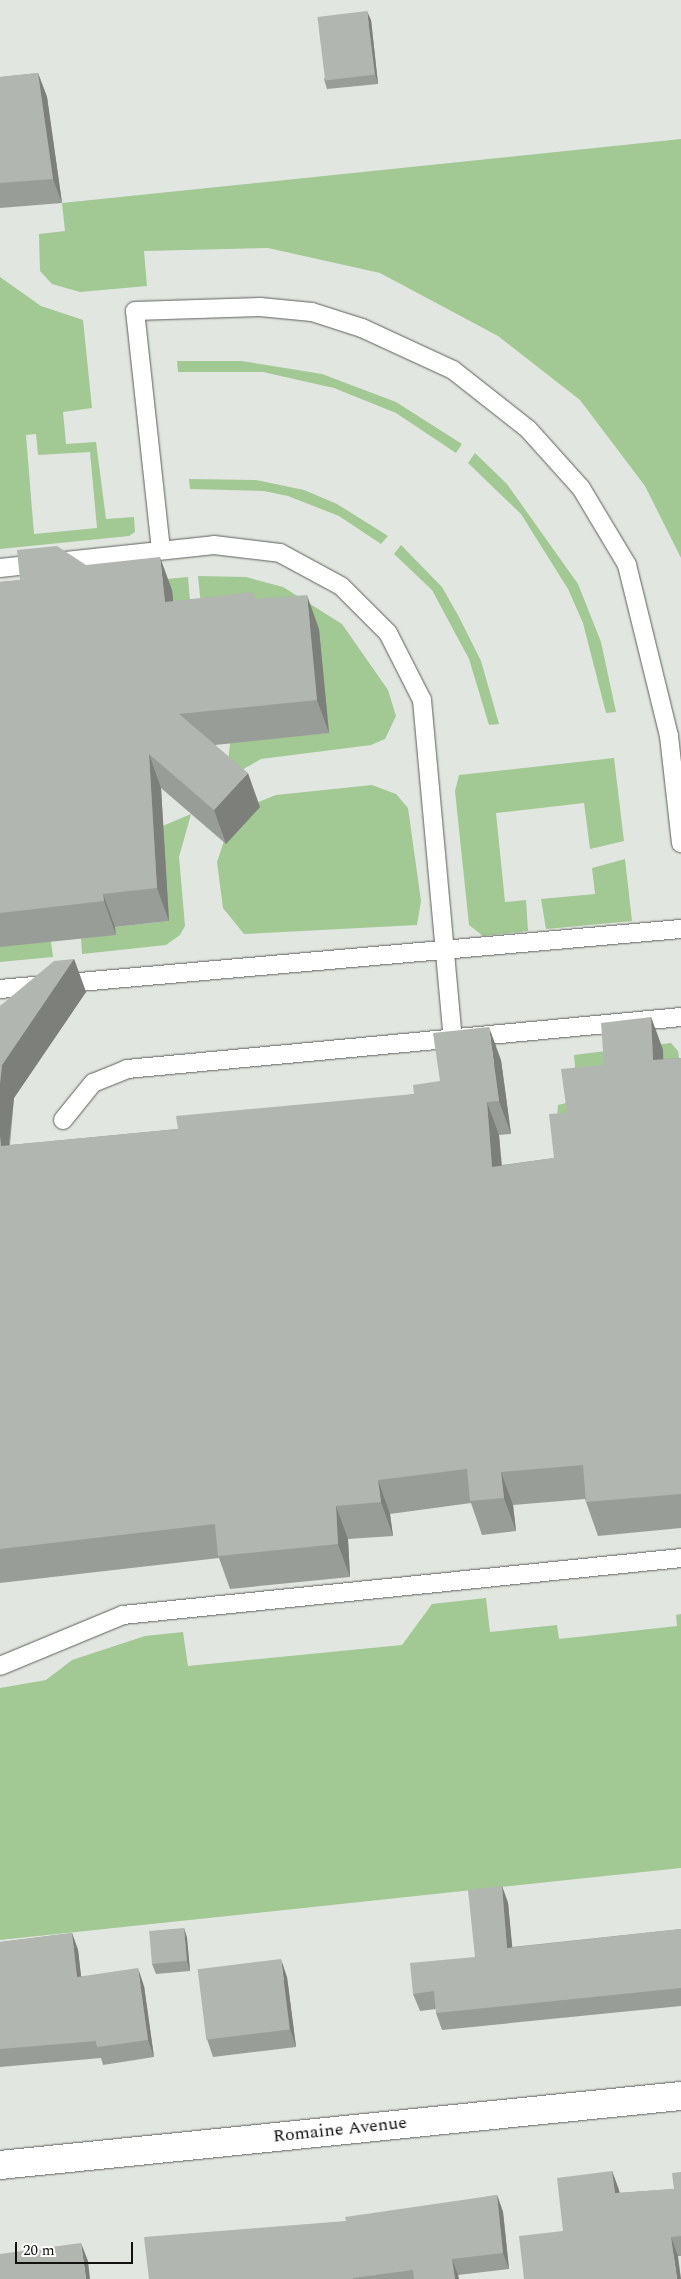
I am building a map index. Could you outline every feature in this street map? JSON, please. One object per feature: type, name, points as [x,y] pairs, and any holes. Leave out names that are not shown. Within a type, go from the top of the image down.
[{"type":"street","name":"Romaine Avenue","points":[[0,2165],[681,2096]]},
{"type":"lane","points":[[161,550],[135,312],[260,307],[312,312],[362,328],[453,370],[528,429],[581,488],[627,566],[668,736],[681,843]]},
{"type":"lane","points":[[0,568],[214,545],[280,553],[341,586],[388,632],[422,700],[453,1039]]},
{"type":"lane","points":[[0,989],[445,952],[681,928]]},
{"type":"lane","points":[[63,1120],[94,1083],[127,1069],[681,1017]]},
{"type":"lane","points":[[0,1666],[123,1615],[681,1558]]},
{"type":"green space","points":[[681,139],[681,558],[645,486],[580,400],[498,336],[380,273],[268,248],[144,251],[147,286],[80,292],[52,284],[40,271],[39,234],[65,231],[62,203]]},
{"type":"green space","points":[[0,277],[41,306],[83,320],[92,408],[63,412],[66,444],[96,442],[106,519],[134,517],[135,532],[129,536],[0,549]],"holes":[[[36,434],[38,455],[90,452],[97,528],[34,534],[26,435]]]},
{"type":"green space","points":[[177,361],[242,361],[322,374],[396,402],[462,444],[456,453],[396,413],[334,388],[263,372],[178,372]]},
{"type":"green space","points":[[475,453],[507,484],[578,584],[601,642],[616,712],[606,713],[583,623],[568,589],[521,514],[468,463]]},
{"type":"green space","points":[[189,479],[256,480],[304,490],[337,504],[388,536],[381,544],[339,516],[288,496],[264,491],[190,489]]},
{"type":"green space","points":[[401,545],[442,587],[459,617],[481,661],[499,724],[489,725],[469,659],[432,590],[394,554]]},
{"type":"green space","points":[[198,576],[246,577],[283,587],[342,624],[388,690],[396,716],[385,739],[371,745],[261,759],[226,779],[231,735],[204,636]]},
{"type":"green space","points":[[188,577],[193,637],[123,583]]},
{"type":"green space","points":[[614,758],[624,841],[590,849],[584,803],[496,813],[505,902],[526,900],[528,931],[483,936],[469,925],[455,791],[459,775]]},
{"type":"green space","points":[[372,785],[396,794],[408,808],[421,901],[417,925],[244,934],[223,908],[217,862],[224,841],[227,843],[260,806],[256,803],[276,795]]},
{"type":"green space","points":[[191,814],[179,857],[185,926],[180,935],[166,945],[82,954],[81,938],[116,934],[115,927],[169,921],[151,831]]},
{"type":"green space","points":[[625,859],[632,921],[546,929],[541,899],[595,894],[592,868]]},
{"type":"green space","points":[[50,934],[53,957],[0,962],[0,947]]},
{"type":"green space","points":[[671,1043],[678,1051],[681,1072],[664,1077],[663,1051],[555,1144],[558,1105],[578,1100],[574,1055]]},
{"type":"green space","points":[[486,1598],[490,1632],[557,1625],[559,1639],[677,1626],[676,1615],[681,1614],[681,1868],[0,1940],[0,1688],[46,1680],[72,1660],[145,1636],[183,1632],[188,1666],[402,1645],[432,1604]]},
{"type":"building","points":[[367,11],[375,75],[325,81],[317,17]]},
{"type":"building","points":[[38,73],[53,179],[0,183],[0,77]]},
{"type":"building","points":[[57,546],[86,565],[160,557],[165,602],[253,592],[256,599],[307,595],[317,700],[179,714],[248,773],[214,810],[149,754],[157,888],[103,894],[104,901],[0,913],[0,582],[20,580],[17,550]]},
{"type":"building","points":[[74,959],[2,1065],[0,1083],[0,1006],[54,961]]},
{"type":"building","points":[[651,1017],[653,1060],[681,1058],[681,1494],[586,1502],[583,1465],[501,1472],[504,1498],[470,1501],[467,1469],[378,1480],[381,1502],[336,1506],[338,1544],[218,1556],[215,1524],[0,1549],[0,1136],[1,1146],[178,1129],[176,1116],[414,1094],[413,1085],[440,1081],[433,1033],[489,1027],[499,1101],[487,1102],[492,1167],[554,1158],[549,1114],[567,1113],[561,1069],[604,1065],[601,1023]]},
{"type":"building","points":[[502,1886],[507,1948],[681,1929],[681,1988],[436,2013],[434,1991],[413,1994],[410,1963],[475,1957],[468,1890]]},
{"type":"building","points":[[184,1928],[187,1961],[152,1964],[149,1931]]},
{"type":"building","points":[[72,1933],[77,1977],[138,1968],[148,2040],[97,2047],[96,2041],[0,2049],[0,1942]]},
{"type":"building","points":[[281,1959],[290,2029],[206,2040],[198,1969]]},
{"type":"building","points":[[612,2171],[615,2193],[674,2189],[672,2173],[681,2172],[681,2236],[671,2237],[677,2279],[524,2279],[519,2236],[563,2231],[557,2178]]},
{"type":"building","points":[[497,2195],[503,2253],[452,2259],[455,2279],[414,2279],[413,2270],[353,2279],[149,2279],[144,2237],[346,2221],[345,2217]]},
{"type":"building","points":[[81,2243],[86,2279],[0,2279],[0,2254]]}]
